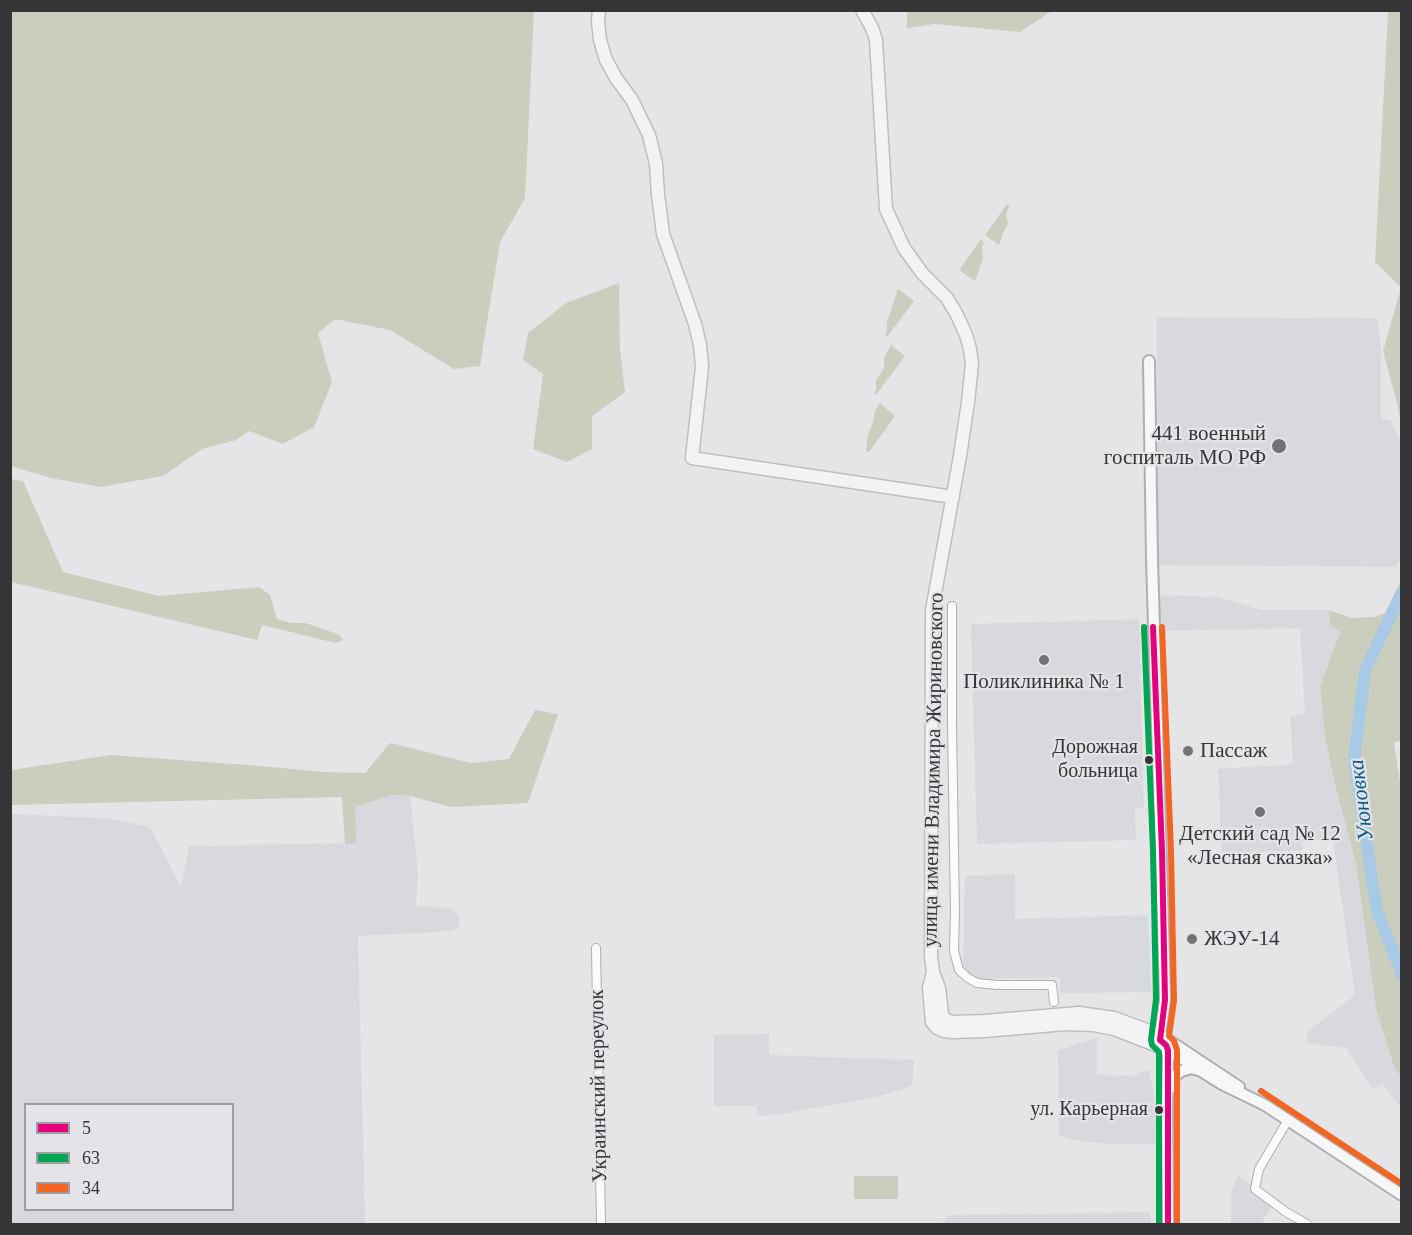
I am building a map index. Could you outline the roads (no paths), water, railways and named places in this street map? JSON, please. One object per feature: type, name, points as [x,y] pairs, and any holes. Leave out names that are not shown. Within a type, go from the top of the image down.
[{"type":"main road","points":[[599,10],[600,40],[606,60],[632,100],[650,135],[656,164],[663,234],[695,324],[700,345],[702,367],[692,458],[953,497]]},
{"type":"main road","name":"улица имени Владимира Жириновского","points":[[862,10],[876,40],[886,209],[904,248],[922,273],[947,298],[962,325],[972,364],[953,497],[932,610],[933,972],[929,988],[932,1022],[944,1031],[984,1031],[1080,1024],[1114,1029],[1168,1050]]},
{"type":"main road","name":"улица имени Владимира Жириновского","points":[[933,972],[939,988],[942,1014],[948,1021],[985,1021],[1079,1013],[1114,1018],[1160,1035]]},
{"type":"street","points":[[1149,361],[1153,627],[1165,984],[1160,1040],[1168,1050],[1168,1224]]},
{"type":"street","points":[[952,606],[954,951],[959,970],[977,983],[1052,985],[1054,1002]]},
{"type":"street","name":"Украинский переулок","points":[[596,948],[601,1224]]},
{"type":"street","points":[[1114,1018],[1146,1026],[1154,1025],[1158,1020],[1165,984]]},
{"type":"street","points":[[1160,1035],[1401,1195]]},
{"type":"street","points":[[1168,1050],[1222,1084],[1256,1100]]},
{"type":"street","points":[[1167,1133],[1171,1086],[1174,1077],[1186,1069],[1202,1071]]},
{"type":"street","points":[[1288,1120],[1259,1169],[1255,1189],[1307,1224]]},
{"type":"waterway","name":"Уюновка","points":[[1402,593],[1365,670],[1354,760],[1377,911],[1402,974]]},
{"type":"place","name":"441 военный госпиталь МО РФ","points":[[1279,446]]},
{"type":"place","name":"Поликлиника № 1","points":[[1044,660]]},
{"type":"place","name":"Пассаж","points":[[1188,751]]},
{"type":"place","name":"Дорожная больница","points":[[1149,760]]},
{"type":"place","name":"Детский сад № 12 «Лесная сказка»","points":[[1260,812]]},
{"type":"place","name":"ЖЭУ-14","points":[[1192,939]]},
{"type":"place","name":"ул. Карьерная","points":[[1159,1110]]}]
